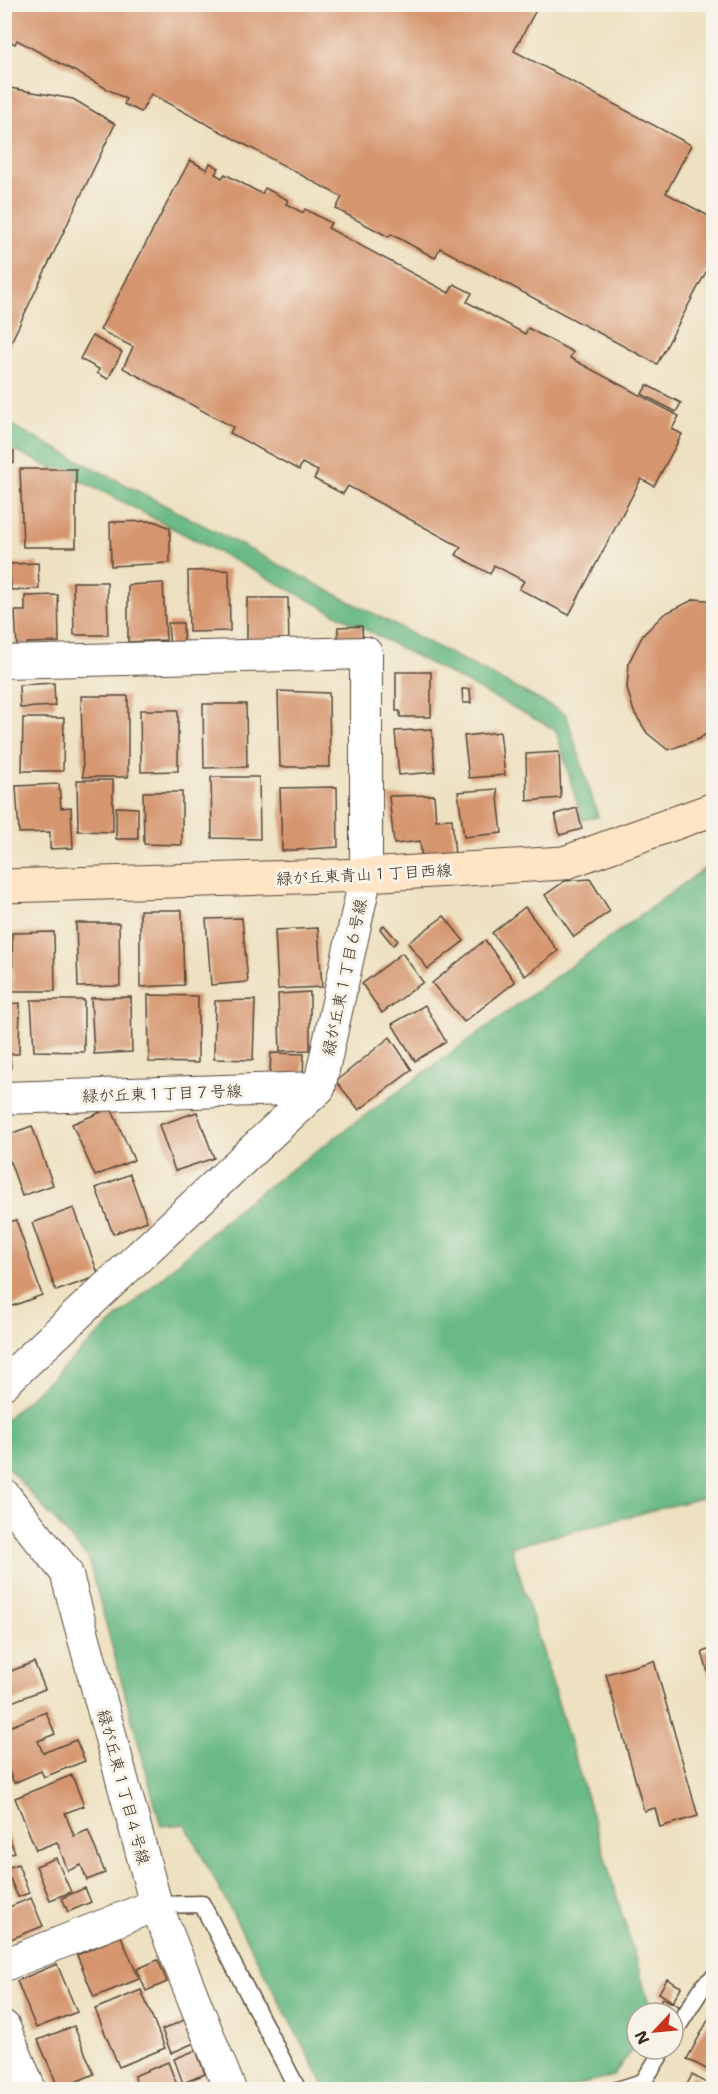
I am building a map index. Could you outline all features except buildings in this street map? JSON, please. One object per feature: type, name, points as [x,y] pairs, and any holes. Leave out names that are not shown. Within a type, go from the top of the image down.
[{"type":"street","name":"緑が丘東１丁目６号線","points":[[4,662],[366,653],[366,875],[319,1088]]},
{"type":"street","name":"緑が丘東青山１丁目西線","points":[[4,886],[366,875],[564,863],[714,809]]},
{"type":"street","name":"緑が丘東１丁目７号線","points":[[4,1098],[319,1088]]},
{"type":"street","points":[[4,1383],[319,1088]]},
{"type":"street","name":"緑が丘東１丁目４号線","points":[[4,1495],[66,1572],[156,1905],[230,2090]]},
{"type":"street","points":[[4,1965],[156,1905]]},
{"type":"street","points":[[4,2027],[30,2090]]},
{"type":"lane","points":[[156,1905],[202,1904],[298,2090]]},
{"type":"lane","points":[[685,2015],[704,1985],[714,1977]]},
{"type":"lane","points":[[617,2090],[643,2082],[656,2061]]},
{"type":"green space","points":[[5,422],[566,714],[598,817],[582,820],[556,730],[106,493],[5,446]]},
{"type":"green space","points":[[708,866],[714,892],[713,1495],[511,1547],[648,2001],[625,2001],[625,2060],[613,2076],[558,2090],[326,2089],[185,1824],[161,1826],[88,1558],[5,1464],[5,1420],[238,1208]]}]
